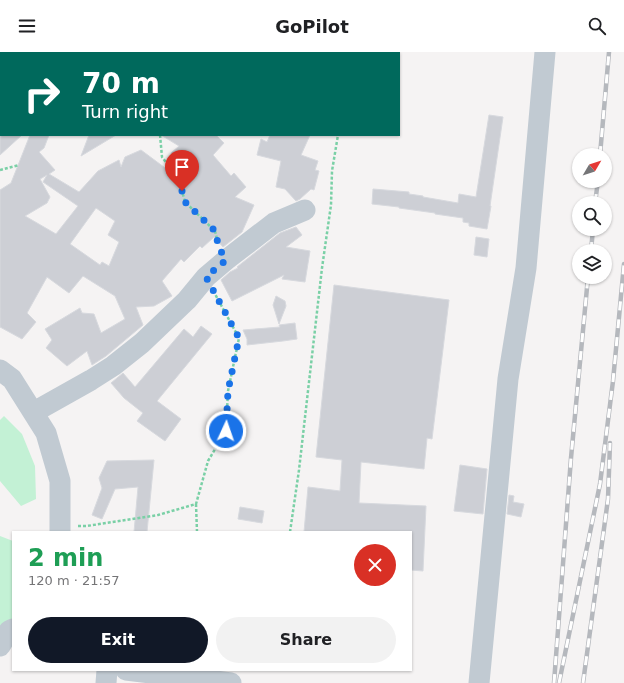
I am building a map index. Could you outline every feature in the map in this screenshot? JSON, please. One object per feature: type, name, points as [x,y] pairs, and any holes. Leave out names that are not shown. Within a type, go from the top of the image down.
[{"type":"street","points":[[479,683],[508,379],[526,268],[545,52]]},
{"type":"street","points":[[34,412],[113,366],[142,343],[186,300],[206,277],[226,260],[274,223],[305,210]]},
{"type":"street","points":[[0,370],[12,380],[34,412],[46,433],[60,481],[61,529]]},
{"type":"street","points":[[0,646],[9,631],[12,630]]},
{"type":"street","points":[[106,683],[107,671]]},
{"type":"street","points":[[134,671],[231,683]]},
{"type":"path","points":[[160,136],[162,157],[179,180],[185,202],[215,231],[219,248],[226,260]]},
{"type":"path","points":[[290,531],[299,470],[322,268],[331,205],[332,171],[338,136]]},
{"type":"path","points":[[0,170],[19,165]]},
{"type":"path","points":[[197,531],[196,504],[208,460],[226,431],[228,391],[239,338],[206,277]]},
{"type":"path","points":[[61,529],[158,515],[196,504]]},
{"type":"green space","points":[[4,416],[22,434],[35,466],[36,499],[21,506],[0,481],[0,420]]},
{"type":"green space","points":[[0,536],[12,541],[12,640],[0,639]]},
{"type":"building","points":[[489,115],[503,117],[487,229],[469,226],[469,223],[463,222],[463,218],[372,204],[373,189],[409,192],[409,194],[458,203],[459,194],[476,197]]},
{"type":"building","points":[[0,136],[21,136],[0,155]]},
{"type":"building","points":[[30,136],[49,136],[44,148],[39,152],[55,170],[49,174],[79,192],[98,171],[119,160],[121,167],[125,157],[141,150],[180,179],[171,153],[179,146],[163,136],[217,136],[224,143],[213,155],[231,176],[234,173],[246,187],[235,197],[254,205],[242,232],[223,247],[214,237],[202,248],[200,246],[184,262],[181,259],[162,281],[172,296],[154,306],[136,307],[143,325],[106,356],[92,365],[87,351],[67,366],[46,348],[52,340],[45,329],[80,308],[82,313],[94,314],[101,333],[125,319],[115,296],[83,276],[69,293],[47,277],[27,313],[36,322],[22,339],[0,327],[0,190],[11,183]],"holes":[[[47,175],[43,182],[78,206],[56,234],[25,216],[47,203],[50,197],[40,179]],[[96,208],[115,221],[108,235],[119,242],[109,266],[102,262],[100,265],[70,244]]]},
{"type":"building","points":[[89,136],[114,136],[81,156]]},
{"type":"building","points":[[270,136],[310,136],[301,155],[318,161],[315,170],[319,171],[314,190],[311,189],[296,201],[285,189],[276,187],[281,161],[257,155],[261,139],[267,142]]},
{"type":"building","points":[[296,227],[302,235],[286,247],[310,251],[305,282],[282,279],[284,275],[232,301],[221,280],[230,272],[238,268],[237,267],[280,233]]},
{"type":"building","points":[[476,237],[489,239],[487,257],[474,255]]},
{"type":"building","points":[[334,285],[449,300],[432,439],[427,438],[424,469],[361,462],[359,503],[426,506],[423,571],[412,570],[412,531],[304,531],[308,487],[340,491],[342,460],[316,457]]},
{"type":"building","points":[[276,296],[285,301],[286,306],[279,324],[273,305]]},
{"type":"building","points":[[295,323],[297,339],[247,345],[247,339],[243,330],[280,327],[279,325]]},
{"type":"building","points":[[201,326],[212,334],[157,401],[181,419],[165,441],[137,421],[143,413],[124,398],[111,383],[123,373],[135,387],[184,329],[193,337]]},
{"type":"building","points":[[154,460],[147,531],[134,531],[138,487],[115,489],[102,519],[92,515],[102,488],[99,478],[107,461]]},
{"type":"building","points":[[460,465],[487,469],[483,514],[454,511]]},
{"type":"building","points":[[509,495],[514,496],[513,502],[524,504],[521,517],[507,514]]},
{"type":"building","points":[[240,507],[264,511],[262,523],[238,519]]},
{"type":"railway","points":[[601,148],[609,52]]},
{"type":"railway","points":[[596,196],[597,188]]},
{"type":"railway","points":[[592,236],[592,244]]},
{"type":"railway","points":[[559,683],[600,484],[613,381],[624,264]]},
{"type":"railway","points":[[554,683],[571,458],[587,284]]},
{"type":"railway","points":[[583,683],[608,499],[610,443]]},
{"type":"route","points":[[182,191],[185,202],[215,231],[219,248],[226,260],[206,277],[239,338],[228,391],[226,431]]}]
